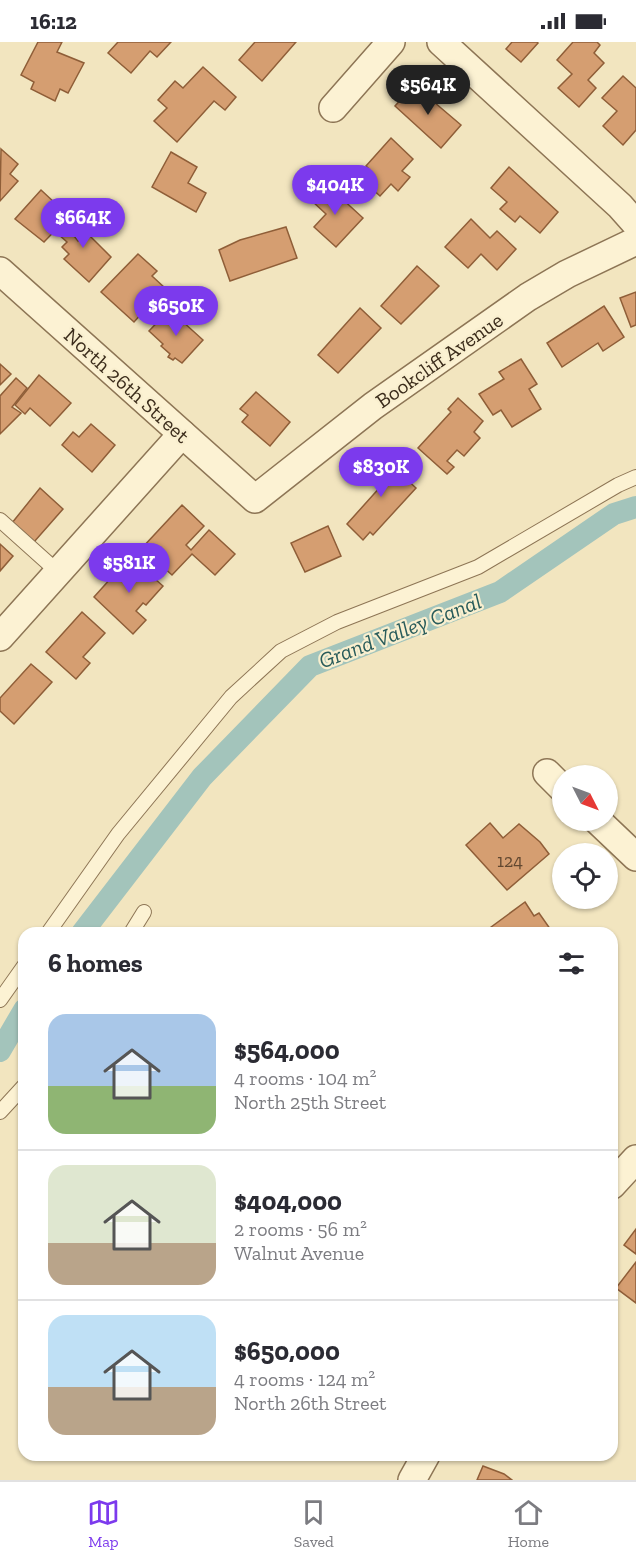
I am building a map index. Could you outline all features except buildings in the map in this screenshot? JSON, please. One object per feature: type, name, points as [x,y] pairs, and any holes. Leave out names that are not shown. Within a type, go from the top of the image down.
[{"type":"street","points":[[333,108],[391,42]]},
{"type":"street","points":[[441,42],[620,206],[636,224]]},
{"type":"street","name":"Bookcliff Avenue","points":[[255,499],[373,406],[528,297],[567,274],[636,241]]},
{"type":"street","name":"North 26th Street","points":[[0,272],[255,499]]},
{"type":"street","points":[[0,637],[182,434]]},
{"type":"street","points":[[609,831],[636,857]]},
{"type":"street","points":[[618,1178],[636,1159]]},
{"type":"street","points":[[412,1480],[423,1461]]},
{"type":"lane","points":[[52,927],[118,834],[224,706],[281,651],[337,622],[478,567],[618,485],[636,477]]},
{"type":"lane","points":[[0,520],[58,572]]},
{"type":"lane","points":[[135,927],[144,912]]},
{"type":"lane","points":[[0,1000],[18,974]]},
{"type":"lane","points":[[0,1112],[18,1092]]},
{"type":"waterway","name":"Grand Valley Canal","points":[[87,927],[202,777],[310,666],[500,592],[614,514],[636,507]]},
{"type":"waterway","name":"Grand Valley Canal","points":[[0,1051],[18,1020]]}]
